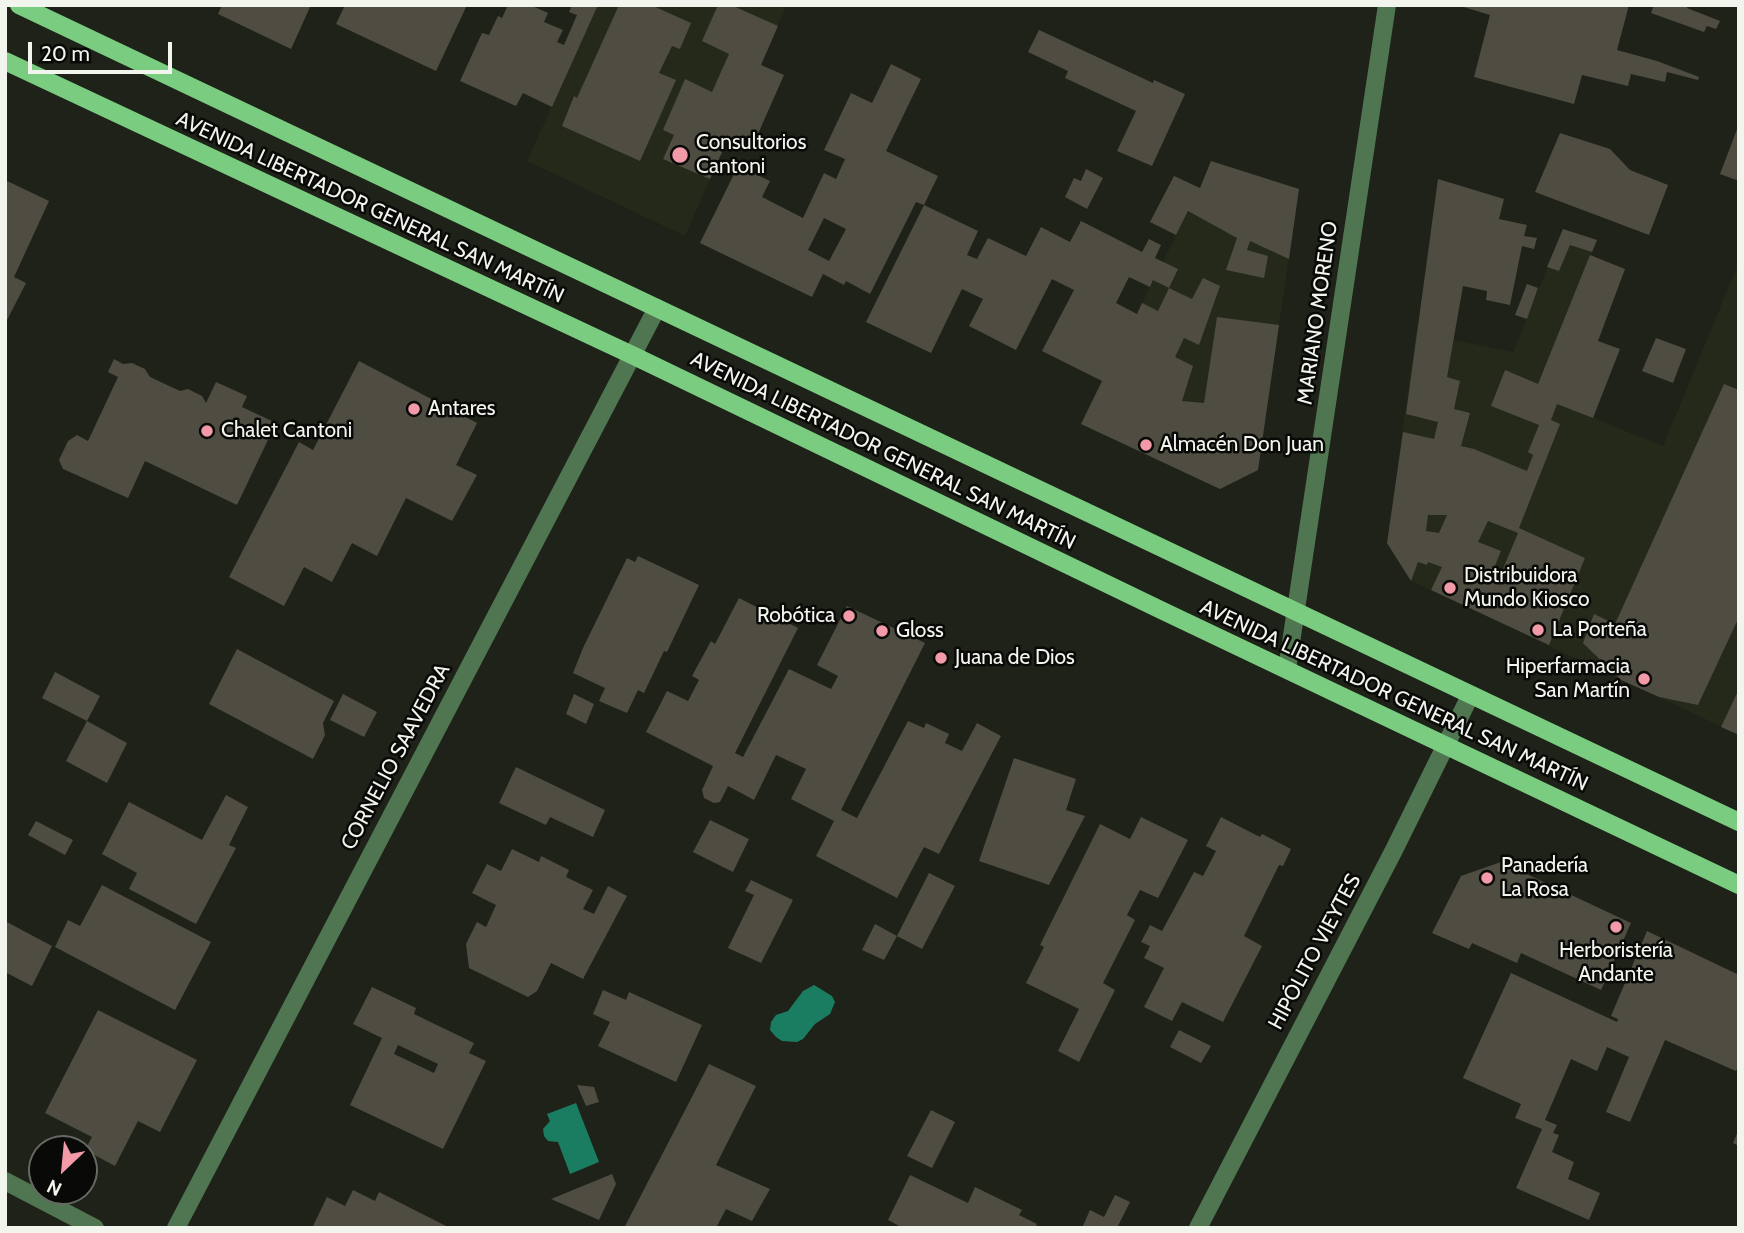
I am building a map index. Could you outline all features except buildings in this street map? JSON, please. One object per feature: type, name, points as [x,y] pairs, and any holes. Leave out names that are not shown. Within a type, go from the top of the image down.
[{"type":"main road","name":"AVENIDA LIBERTADOR GENERAL SAN MARTÍN","points":[[19,5],[1739,822]]},
{"type":"main road","name":"AVENIDA LIBERTADOR GENERAL SAN MARTÍN","points":[[5,61],[632,355],[1739,885]]},
{"type":"street","name":"MARIANO MORENO","points":[[1287,670],[1387,5]]},
{"type":"street","name":"CORNELIO SAAVEDRA","points":[[176,1228],[657,308]]},
{"type":"street","name":"HIPÓLITO VIEYTES","points":[[1198,1228],[1394,850],[1470,696]]},
{"type":"street","points":[[5,1181],[95,1228]]},
{"type":"shaded area","points":[[598,5],[787,5],[685,236],[527,161]]},
{"type":"shaded area","points":[[1200,188],[1293,229],[1258,470],[1220,489],[1081,424]]},
{"type":"shaded area","points":[[1563,229],[1597,240],[1534,394],[1663,446],[1736,269],[1739,270],[1739,735],[1411,581],[1387,544],[1416,332],[1513,352]]},
{"type":"shaded area","points":[[814,985],[832,996],[835,1002],[830,1014],[815,1024],[803,1039],[797,1042],[782,1041],[770,1030],[771,1022],[776,1015],[788,1011],[803,991]]},
{"type":"shaded area","points":[[576,1103],[599,1162],[570,1174],[558,1142],[548,1141],[543,1129],[550,1121],[547,1114]]},
{"type":"place","name":"Consultorios Cantoni","points":[[680,155]]},
{"type":"place","name":"Antares","points":[[414,409]]},
{"type":"place","name":"Chalet Cantoni","points":[[207,431]]},
{"type":"place","name":"Almacén Don Juan","points":[[1146,445]]},
{"type":"place","name":"Distribuidora Mundo Kiosco","points":[[1450,588]]},
{"type":"place","name":"Robótica","points":[[849,616]]},
{"type":"place","name":"La Porteña","points":[[1538,630]]},
{"type":"place","name":"Gloss","points":[[882,631]]},
{"type":"place","name":"Juana de Dios","points":[[941,658]]},
{"type":"place","name":"Hiperfarmacia San Martín","points":[[1644,679]]},
{"type":"place","name":"Panadería La Rosa","points":[[1487,878]]},
{"type":"place","name":"Herboristería Andante","points":[[1616,927]]}]
